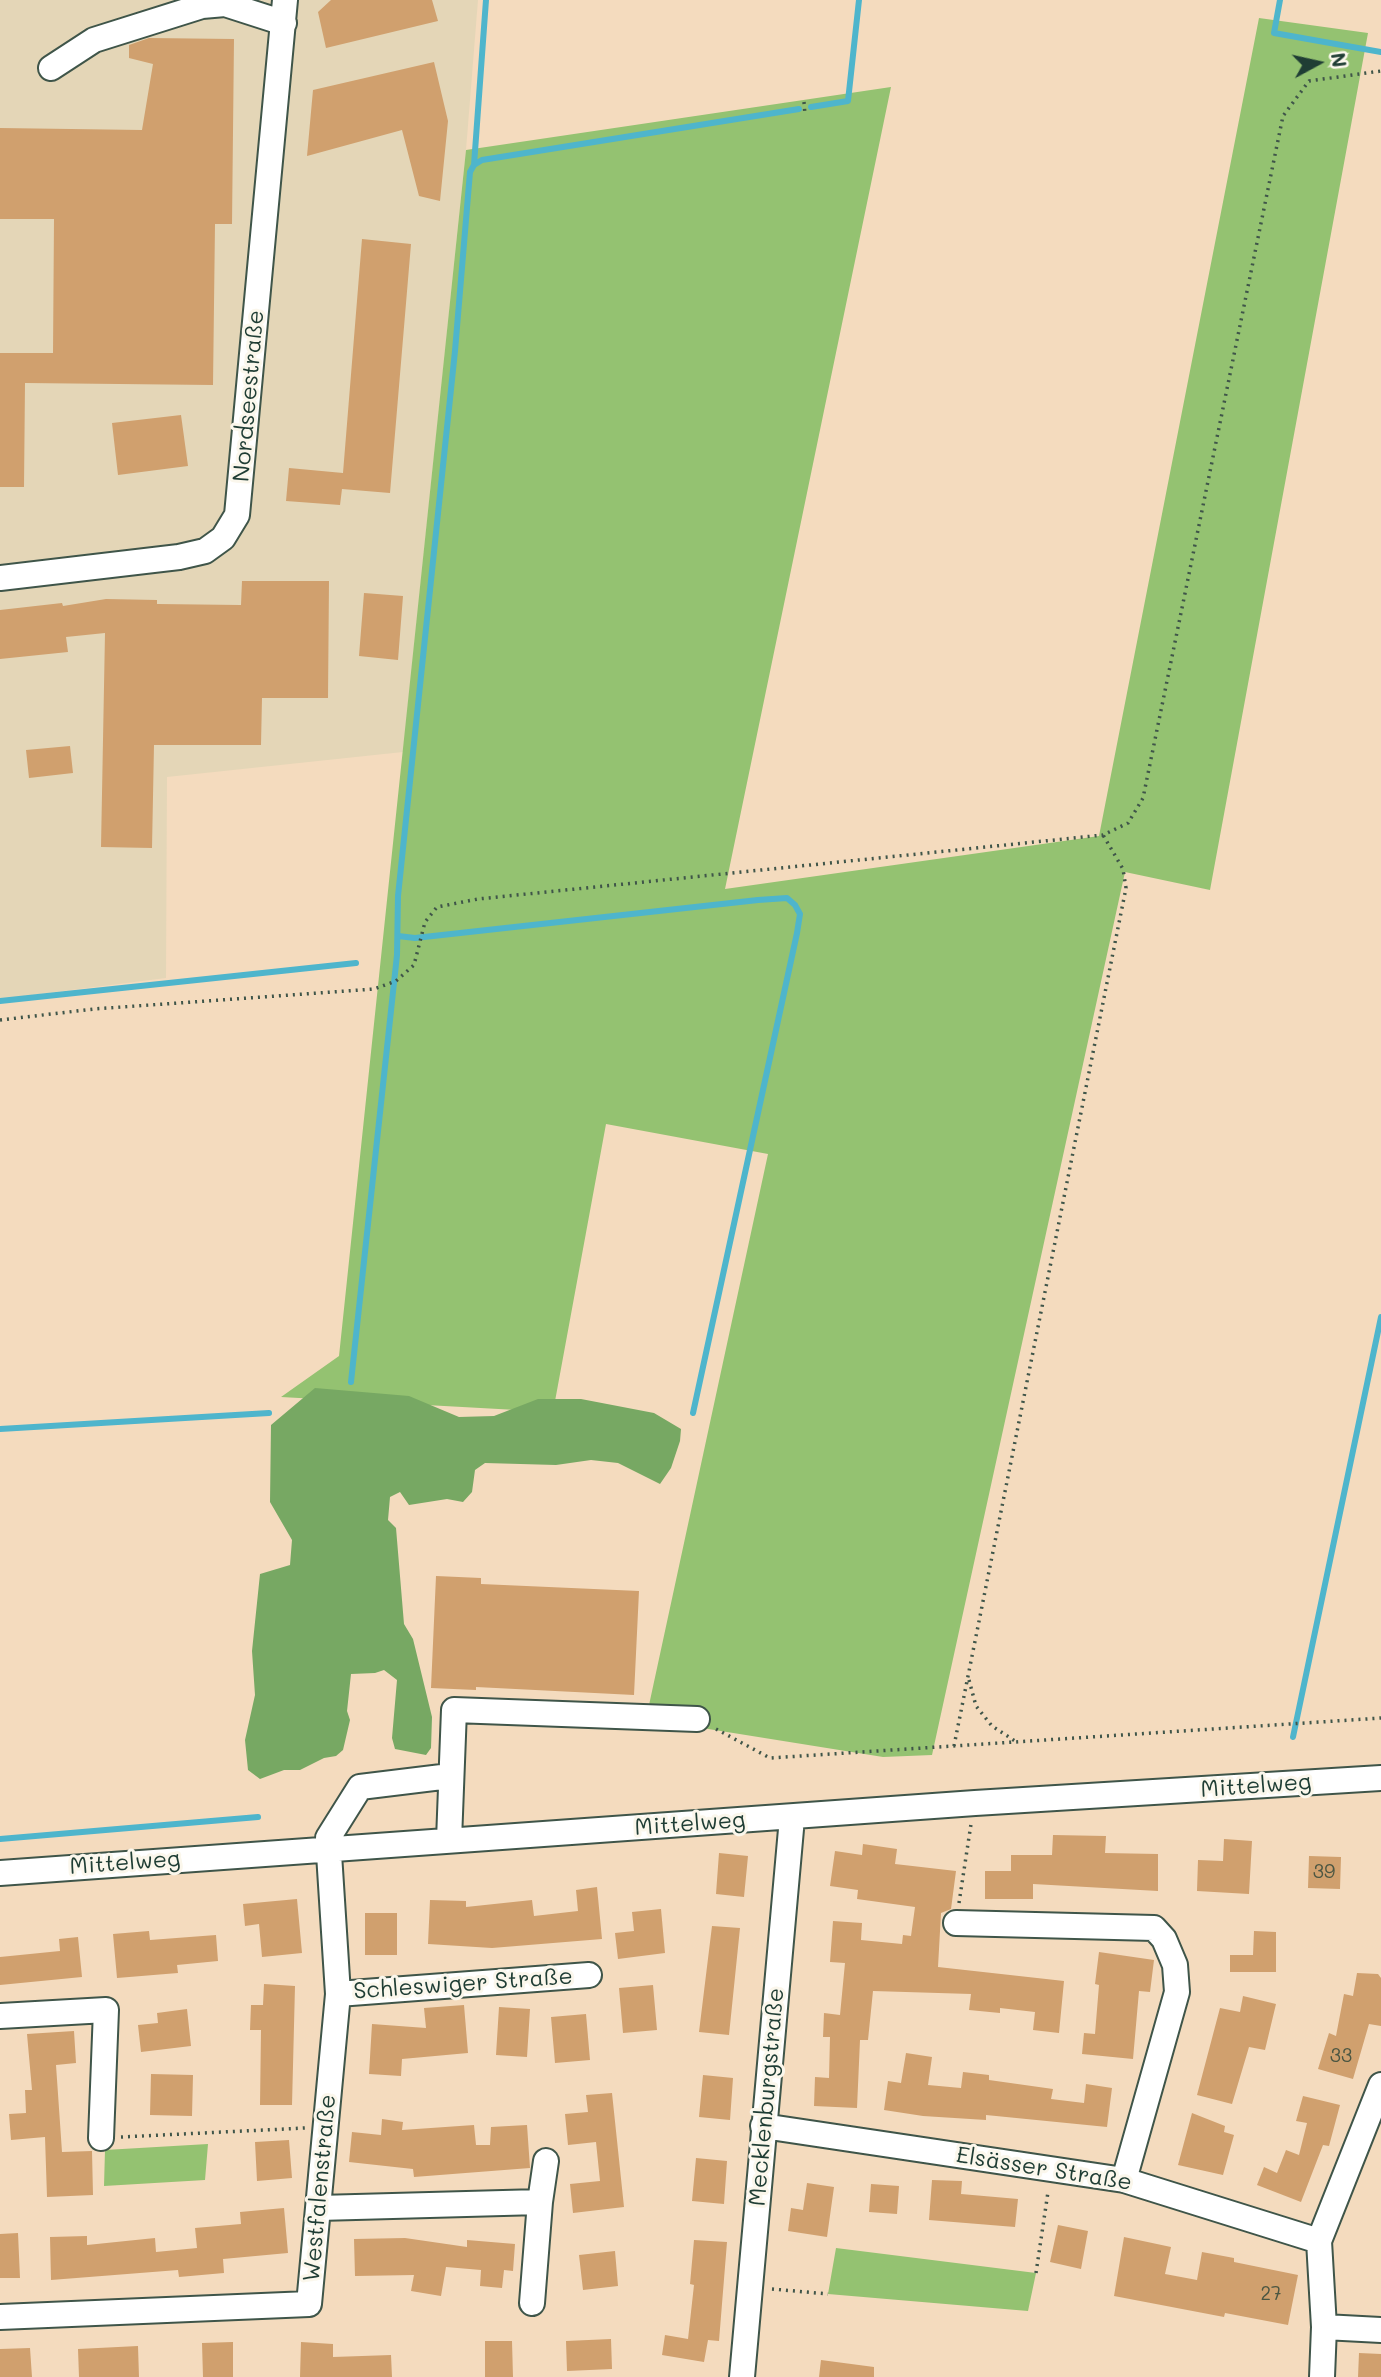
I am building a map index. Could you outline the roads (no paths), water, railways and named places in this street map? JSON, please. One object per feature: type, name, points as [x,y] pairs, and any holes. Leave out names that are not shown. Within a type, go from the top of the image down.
[{"type":"street","name":"Nordseestraße","points":[[0,578],[179,557],[205,551],[223,538],[237,515],[284,11],[225,4],[202,6],[94,40],[51,68]]},
{"type":"street","points":[[449,1840],[454,1710],[697,1719]]},
{"type":"street","points":[[328,1848],[328,1838],[360,1787],[450,1776]]},
{"type":"street","name":"Mittelweg","points":[[0,1873],[975,1803],[1381,1778]]},
{"type":"street","name":"Mecklenburgstraße","points":[[743,2377],[753,2287],[763,2126],[792,1818]]},
{"type":"street","name":"Westfalenstraße","points":[[0,2316],[309,2304],[338,1993],[328,1848]]},
{"type":"street","points":[[956,1923],[1154,1928],[1164,1939],[1175,1965],[1177,1992],[1124,2180]]},
{"type":"street","name":"Schleswiger Straße","points":[[338,1993],[589,1975]]},
{"type":"street","points":[[0,2016],[106,2010],[101,2138]]},
{"type":"street","points":[[1322,2377],[1324,2326],[1319,2241],[1381,2085]]},
{"type":"street","name":"Elsässer Straße","points":[[763,2126],[1124,2180],[1319,2241]]},
{"type":"street","points":[[532,2303],[546,2161]]},
{"type":"street","points":[[319,2208],[540,2202]]},
{"type":"street","points":[[1324,2326],[1381,2330]]},
{"type":"waterway","points":[[351,1382],[397,955],[398,896],[455,351],[470,172],[474,165],[486,0]]},
{"type":"waterway","points":[[811,107],[848,101],[859,0]]},
{"type":"waterway","points":[[1280,0],[1274,33],[1381,52]]},
{"type":"waterway","points":[[474,165],[482,160],[799,109]]},
{"type":"waterway","points":[[398,936],[415,938],[758,900],[787,898],[795,905],[800,914],[797,933],[693,1413]]},
{"type":"waterway","points":[[0,1001],[356,963]]},
{"type":"waterway","points":[[1293,1737],[1381,1317]]},
{"type":"waterway","points":[[0,1429],[269,1413]]},
{"type":"waterway","points":[[0,1839],[258,1817]]}]
